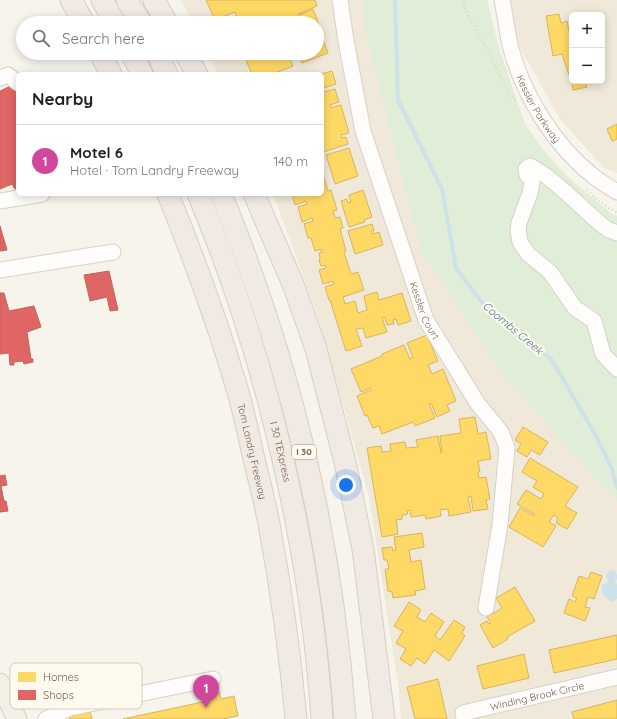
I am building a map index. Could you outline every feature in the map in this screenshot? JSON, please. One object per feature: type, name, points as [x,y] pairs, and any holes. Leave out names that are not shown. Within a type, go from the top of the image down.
[{"type":"highway","points":[[71,0],[80,16]]},
{"type":"highway","points":[[102,0],[111,16]]},
{"type":"highway","points":[[127,0],[137,16]]},
{"type":"highway","points":[[154,0],[163,16]]},
{"type":"highway","points":[[104,60],[110,72]]},
{"type":"highway","points":[[135,60],[141,72]]},
{"type":"highway","points":[[161,60],[167,72]]},
{"type":"highway","points":[[189,60],[196,72]]},
{"type":"highway","name":"Tom Landry Freeway","points":[[169,196],[191,250],[214,317],[236,383],[250,439],[269,522],[281,593],[296,719]]},
{"type":"highway","name":"I 30 TEXpress","points":[[199,196],[212,227],[236,294],[260,370],[285,462],[300,539],[311,612],[320,686],[322,719]]},
{"type":"highway","name":"I 30","points":[[223,196],[261,299],[282,366],[300,436],[316,506],[329,576],[339,646],[345,719]]},
{"type":"highway","points":[[255,196],[293,284],[316,349],[345,462],[363,549],[384,719]]},
{"type":"main road","points":[[0,683],[10,704]]},
{"type":"main road","points":[[12,709],[17,719]]},
{"type":"street","name":"Kessler Court","points":[[340,0],[363,131],[426,320],[478,404],[501,432],[507,448],[500,525],[486,608]]},
{"type":"street","name":"Kessler Parkway","points":[[502,0],[510,45],[519,73],[529,97],[541,118],[569,154],[592,175],[617,192]]},
{"type":"street","points":[[0,78],[8,75],[16,81]]},
{"type":"street","points":[[617,233],[603,226],[536,169],[530,166],[526,169],[527,175],[531,178],[532,183],[519,223],[518,230],[520,242],[528,254],[550,272],[575,308],[594,321],[603,354],[617,369]]},
{"type":"street","points":[[0,201],[30,196]]},
{"type":"street","points":[[0,270],[112,252]]},
{"type":"street","name":"Winding Brook Circle","points":[[464,719],[463,713],[617,677]]},
{"type":"street","points":[[142,694],[214,679]]},
{"type":"street","points":[[46,719],[68,709]]},
{"type":"shaded area","points":[[181,0],[362,0],[504,376],[617,502],[617,719],[401,719],[398,684],[369,496],[317,314],[274,196],[324,196],[324,72],[217,72],[211,60],[324,60],[324,16],[189,16]]},
{"type":"shaded area","points":[[511,0],[617,0],[617,173],[604,168],[561,120],[516,41]]},
{"type":"shaded area","points":[[609,570],[614,570],[617,575],[617,579],[614,581],[617,584],[617,599],[611,602],[602,593],[602,585],[608,582],[606,576]]},
{"type":"green space","points":[[362,0],[487,0],[498,45],[525,124],[544,151],[569,178],[612,214],[617,216],[617,502],[504,376],[421,250],[366,34]]},
{"type":"building: Homes","points":[[206,0],[315,0],[317,6],[298,14],[299,15],[313,9],[316,16],[236,16],[235,12],[225,16],[213,16]]},
{"type":"building: Homes","points":[[559,14],[561,23],[567,21],[569,31],[569,75],[562,54],[553,56],[546,16]]},
{"type":"building: Homes","points":[[324,42],[328,53],[324,55]]},
{"type":"building: Homes","points":[[246,60],[291,60],[293,66],[278,72],[251,72]]},
{"type":"building: Homes","points":[[301,60],[310,60],[302,63]]},
{"type":"building: Homes","points":[[332,71],[336,84],[324,88],[324,73]]},
{"type":"building: Homes","points":[[572,84],[586,84],[587,87],[573,90]]},
{"type":"building: Homes","points":[[335,89],[339,102],[330,105],[331,108],[341,105],[349,133],[341,135],[342,138],[346,137],[348,144],[324,152],[324,92]]},
{"type":"building: Homes","points":[[617,124],[617,139],[612,141],[607,129]]},
{"type":"building: Homes","points":[[349,148],[358,176],[335,184],[326,155]]},
{"type":"building: Homes","points":[[324,178],[328,191],[331,190],[337,210],[333,211],[335,218],[340,217],[343,228],[340,229],[346,251],[344,252],[351,274],[358,272],[364,290],[343,297],[345,304],[355,301],[358,313],[367,310],[364,296],[377,292],[379,300],[402,293],[411,321],[398,325],[396,319],[393,320],[394,324],[387,325],[385,317],[382,318],[387,332],[366,338],[363,328],[356,329],[362,346],[346,351],[325,287],[334,284],[333,281],[323,284],[319,270],[326,268],[325,265],[321,266],[319,260],[319,253],[322,252],[321,249],[315,251],[311,238],[308,238],[304,224],[313,221],[312,218],[302,222],[298,207],[307,204],[306,201],[295,205],[293,196],[324,196]]},
{"type":"building: Homes","points":[[363,190],[372,217],[364,220],[365,222],[349,227],[341,201],[347,199],[348,203],[351,202],[349,195]]},
{"type":"building: Homes","points":[[372,224],[374,231],[371,231],[372,234],[379,232],[383,245],[355,254],[348,231]]},
{"type":"building: Homes","points":[[427,335],[438,361],[428,365],[432,374],[443,369],[456,401],[447,405],[450,411],[437,417],[431,403],[429,404],[435,418],[415,426],[413,422],[382,434],[379,426],[373,428],[367,415],[365,416],[357,396],[371,390],[370,388],[361,392],[351,369],[404,345],[410,359],[413,357],[407,343]]},
{"type":"building: Homes","points":[[475,417],[478,434],[486,432],[491,459],[478,461],[480,471],[478,472],[479,478],[486,477],[490,499],[486,500],[488,509],[473,511],[471,496],[468,497],[471,512],[449,516],[448,509],[440,510],[441,516],[426,519],[425,515],[411,517],[410,510],[407,511],[408,514],[402,515],[402,519],[396,520],[398,534],[382,537],[367,448],[381,446],[382,452],[391,451],[390,444],[405,442],[406,448],[418,447],[416,440],[438,436],[441,453],[440,436],[461,433],[459,419]]},
{"type":"building: Homes","points":[[523,427],[548,442],[540,455],[531,450],[527,457],[517,451],[521,444],[515,440]]},
{"type":"building: Homes","points":[[530,458],[578,487],[565,506],[577,513],[567,529],[556,523],[558,518],[554,515],[549,522],[556,526],[543,547],[509,527],[520,508],[534,516],[534,514],[517,504],[526,490],[541,499],[544,494],[533,487],[537,481],[522,472]]},
{"type":"building: Homes","points":[[422,533],[424,547],[409,550],[411,562],[421,560],[425,589],[415,591],[416,595],[393,598],[392,592],[388,591],[385,569],[389,569],[387,560],[384,560],[382,548],[392,547],[393,551],[396,550],[394,537]]},
{"type":"building: Homes","points":[[591,572],[602,576],[594,599],[588,597],[585,607],[590,608],[585,621],[564,613],[569,599],[575,602],[577,598],[572,596],[579,576],[588,579]]},
{"type":"building: Homes","points":[[515,587],[535,621],[507,637],[508,639],[493,648],[480,625],[487,621],[489,624],[491,623],[487,617],[502,608],[496,598]]},
{"type":"building: Homes","points":[[409,602],[421,610],[417,617],[425,622],[431,613],[444,622],[435,636],[440,640],[454,620],[465,627],[462,633],[465,636],[449,661],[434,650],[425,664],[417,658],[411,666],[400,659],[406,649],[396,643],[403,631],[394,626]]},
{"type":"building: Homes","points":[[617,635],[617,659],[554,673],[549,650]]},
{"type":"building: Homes","points":[[524,654],[529,678],[483,689],[477,666]]},
{"type":"building: Homes","points":[[438,679],[447,719],[415,719],[407,687]]},
{"type":"building: Homes","points":[[219,692],[221,699],[234,696],[238,716],[222,719],[123,719],[212,700],[211,694]]},
{"type":"building: Homes","points":[[617,700],[617,719],[574,719],[572,712]]},
{"type":"building: Homes","points":[[90,711],[92,719],[70,719],[69,716]]},
{"type":"building: Shops","points":[[15,84],[16,86],[15,189],[12,184],[0,189],[0,91]]},
{"type":"building: Shops","points":[[0,226],[7,250],[0,251]]},
{"type":"building: Shops","points":[[109,271],[118,310],[110,311],[107,297],[90,301],[84,275]]},
{"type":"building: Shops","points":[[0,293],[4,293],[9,311],[34,306],[41,327],[27,332],[31,359],[33,359],[33,362],[24,364],[23,361],[14,362],[14,365],[10,365],[9,353],[0,354]]},
{"type":"building: Shops","points":[[5,475],[7,485],[1,486],[8,511],[0,512],[0,476]]},
{"type":"waterway","name":"Coombs Creek","points":[[395,0],[398,100],[442,189],[456,268],[486,308],[552,360],[595,434],[612,469],[617,488]]},
{"type":"place","name":"Motel 6","points":[[206,708]]}]
